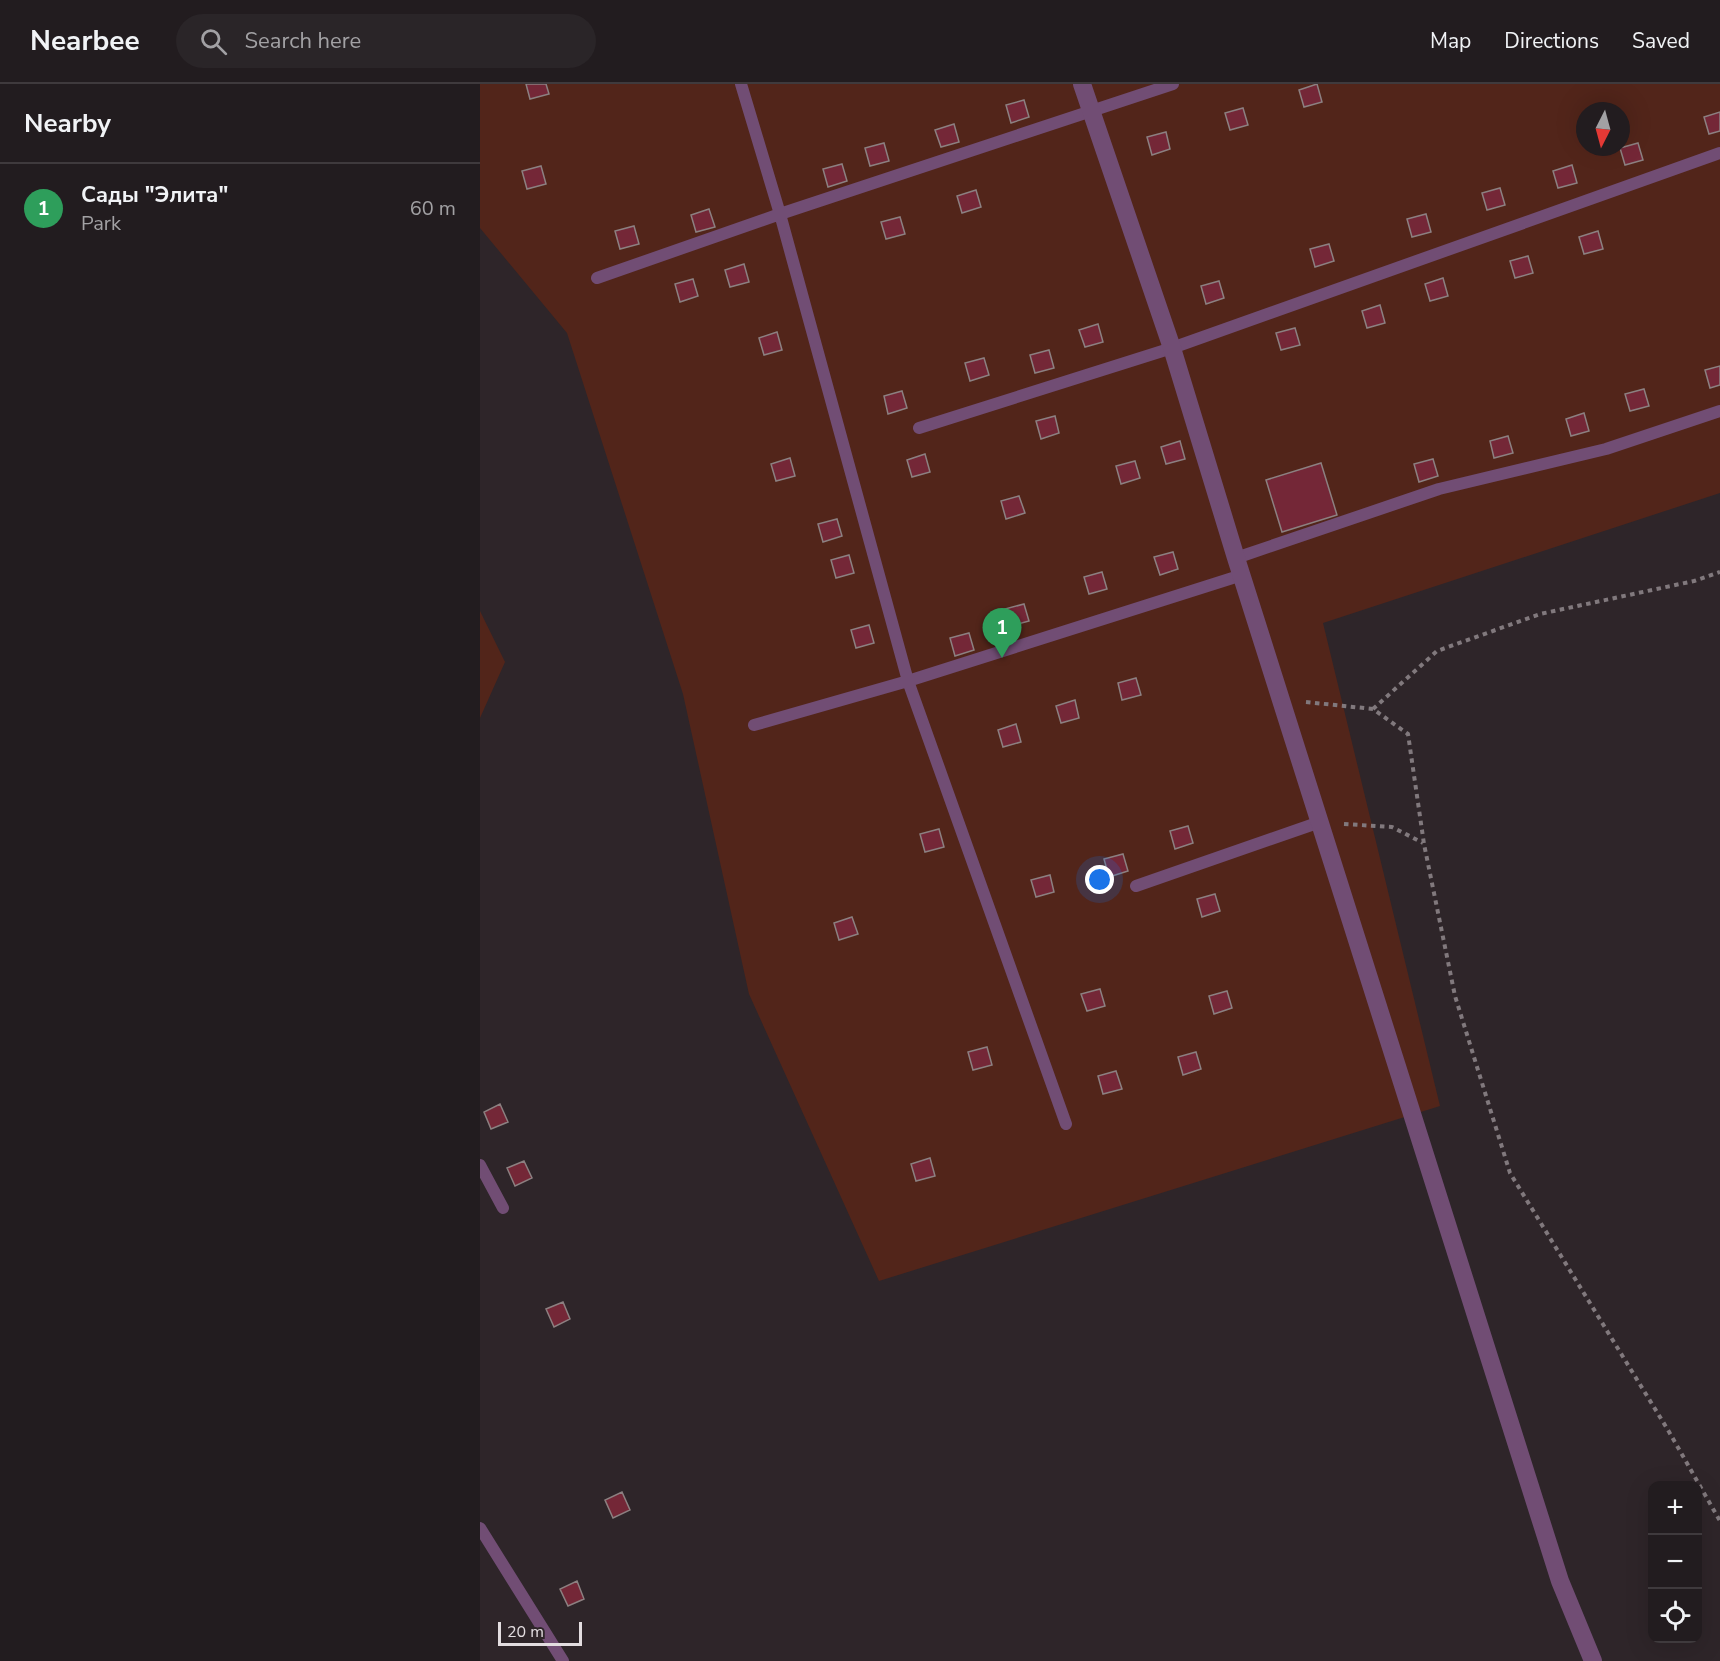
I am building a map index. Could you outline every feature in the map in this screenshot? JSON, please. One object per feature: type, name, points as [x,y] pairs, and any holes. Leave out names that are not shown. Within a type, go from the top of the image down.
[{"type":"street","points":[[1082,84],[1172,348],[1560,1581],[1593,1661]]},
{"type":"lane","points":[[741,84],[780,214],[908,681],[1066,1124]]},
{"type":"lane","points":[[597,278],[780,214],[1173,84]]},
{"type":"lane","points":[[920,428],[1172,348],[1720,153]]},
{"type":"lane","points":[[754,726],[908,681],[1239,566],[1439,489],[1606,449],[1720,411]]},
{"type":"lane","points":[[1136,886],[1320,822]]},
{"type":"lane","points":[[480,1166],[503,1208]]},
{"type":"lane","points":[[480,1528],[563,1661]]},
{"type":"path","points":[[1372,710],[1437,651],[1540,614],[1694,581],[1720,572]]},
{"type":"path","points":[[1280,696],[1318,705],[1372,710],[1408,734],[1424,844],[1455,996],[1510,1173],[1668,1430],[1720,1521]]},
{"type":"path","points":[[1320,822],[1392,827],[1424,844]]},
{"type":"shaded area","points":[[480,84],[1720,84],[1720,493],[1323,623],[1440,1106],[879,1281],[749,994],[683,694],[567,333],[480,228]]},
{"type":"shaded area","points":[[480,611],[505,662],[480,718]]},
{"type":"building","points":[[526,84],[546,84],[549,94],[530,99]]},
{"type":"building","points":[[1317,84],[1322,102],[1304,107],[1299,90]]},
{"type":"building","points":[[1024,100],[1029,117],[1011,123],[1006,105]]},
{"type":"building","points":[[1243,108],[1248,125],[1230,130],[1225,113]]},
{"type":"building","points":[[1720,112],[1720,131],[1709,134],[1704,117]]},
{"type":"building","points":[[954,124],[959,142],[941,147],[935,130]]},
{"type":"building","points":[[1166,132],[1170,149],[1152,155],[1147,137]]},
{"type":"building","points":[[884,143],[889,161],[870,166],[865,148]]},
{"type":"building","points":[[1638,143],[1643,160],[1625,165],[1622,156],[1630,156],[1630,145]]},
{"type":"building","points":[[842,164],[847,181],[828,187],[823,169]]},
{"type":"building","points":[[1572,165],[1577,183],[1558,188],[1553,171]]},
{"type":"building","points":[[541,166],[546,184],[527,189],[522,171]]},
{"type":"building","points":[[1500,188],[1505,205],[1487,210],[1482,193]]},
{"type":"building","points":[[976,190],[981,207],[962,213],[957,196]]},
{"type":"building","points":[[709,209],[715,227],[696,232],[691,215]]},
{"type":"building","points":[[1426,214],[1431,232],[1412,237],[1407,219]]},
{"type":"building","points":[[900,217],[905,234],[886,239],[881,222]]},
{"type":"building","points":[[634,226],[639,244],[620,249],[615,231]]},
{"type":"building","points":[[1598,231],[1603,249],[1584,254],[1579,237]]},
{"type":"building","points":[[1329,244],[1334,261],[1315,267],[1310,249]]},
{"type":"building","points":[[1528,256],[1533,273],[1515,278],[1510,261]]},
{"type":"building","points":[[744,264],[749,282],[730,287],[725,270]]},
{"type":"building","points":[[1443,278],[1448,296],[1430,301],[1425,284]]},
{"type":"building","points":[[693,279],[698,296],[680,302],[675,284]]},
{"type":"building","points":[[1219,281],[1224,298],[1206,304],[1201,286]]},
{"type":"building","points":[[1380,305],[1385,323],[1367,328],[1362,311]]},
{"type":"building","points":[[1098,324],[1103,342],[1085,347],[1079,330]]},
{"type":"building","points":[[1295,328],[1300,345],[1281,350],[1276,333]]},
{"type":"building","points":[[777,332],[782,350],[764,355],[759,338]]},
{"type":"building","points":[[1049,350],[1054,368],[1035,373],[1030,355]]},
{"type":"building","points":[[984,358],[989,375],[970,381],[965,363]]},
{"type":"building","points":[[1720,366],[1720,385],[1710,388],[1705,370]]},
{"type":"building","points":[[1644,389],[1649,406],[1630,411],[1625,394]]},
{"type":"building","points":[[902,391],[907,408],[888,414],[884,396]]},
{"type":"building","points":[[1584,413],[1589,431],[1571,436],[1566,419]]},
{"type":"building","points":[[1055,416],[1059,433],[1041,439],[1036,421]]},
{"type":"building","points":[[1508,436],[1513,453],[1494,458],[1490,441]]},
{"type":"building","points":[[1180,441],[1185,459],[1166,464],[1161,447]]},
{"type":"building","points":[[925,454],[930,472],[912,477],[907,460]]},
{"type":"building","points":[[790,458],[795,476],[776,481],[771,464]]},
{"type":"building","points":[[1433,459],[1438,476],[1419,482],[1414,464]]},
{"type":"building","points":[[1135,461],[1140,478],[1121,484],[1116,466]]},
{"type":"building","points":[[1321,463],[1337,515],[1282,532],[1266,480]]},
{"type":"building","points":[[1019,496],[1025,513],[1006,519],[1001,501]]},
{"type":"building","points":[[837,519],[842,536],[823,542],[818,524]]},
{"type":"building","points":[[1173,552],[1178,569],[1160,575],[1154,557]]},
{"type":"building","points":[[849,555],[854,573],[836,578],[831,560]]},
{"type":"building","points":[[1102,572],[1107,589],[1089,594],[1084,577]]},
{"type":"building","points":[[1024,604],[1029,621],[1010,626],[1005,609]]},
{"type":"building","points":[[869,625],[874,643],[856,648],[851,630]]},
{"type":"building","points":[[969,633],[974,650],[955,656],[950,638]]},
{"type":"building","points":[[1136,678],[1141,695],[1122,700],[1118,683]]},
{"type":"building","points":[[1075,700],[1079,718],[1061,723],[1056,706]]},
{"type":"building","points":[[1016,724],[1021,742],[1003,747],[998,730]]},
{"type":"building","points":[[1188,826],[1193,843],[1175,849],[1170,831]]},
{"type":"building","points":[[939,829],[944,847],[925,852],[920,834]]},
{"type":"building","points":[[1123,854],[1128,871],[1109,877],[1104,859]]},
{"type":"building","points":[[1050,875],[1054,892],[1036,897],[1031,880]]},
{"type":"building","points":[[1215,894],[1220,911],[1202,917],[1197,899]]},
{"type":"building","points":[[852,917],[858,934],[839,940],[834,923]]},
{"type":"building","points":[[1100,989],[1105,1006],[1087,1011],[1081,994]]},
{"type":"building","points":[[1227,991],[1232,1008],[1214,1014],[1209,996]]},
{"type":"building","points":[[987,1047],[992,1065],[973,1070],[968,1052]]},
{"type":"building","points":[[1196,1052],[1201,1069],[1183,1075],[1178,1057]]},
{"type":"building","points":[[1116,1071],[1122,1089],[1103,1094],[1098,1076]]},
{"type":"building","points":[[500,1104],[508,1122],[491,1129],[484,1112]]},
{"type":"building","points":[[930,1158],[935,1176],[916,1181],[911,1164]]},
{"type":"building","points":[[524,1161],[532,1178],[515,1186],[507,1168]]},
{"type":"building","points":[[563,1302],[570,1319],[554,1327],[546,1309]]},
{"type":"building","points":[[622,1492],[630,1510],[613,1518],[605,1500]]},
{"type":"building","points":[[577,1581],[584,1599],[568,1606],[560,1589]]},
{"type":"place","name":"Сады \"Элита\"","points":[[1002,658]]}]
